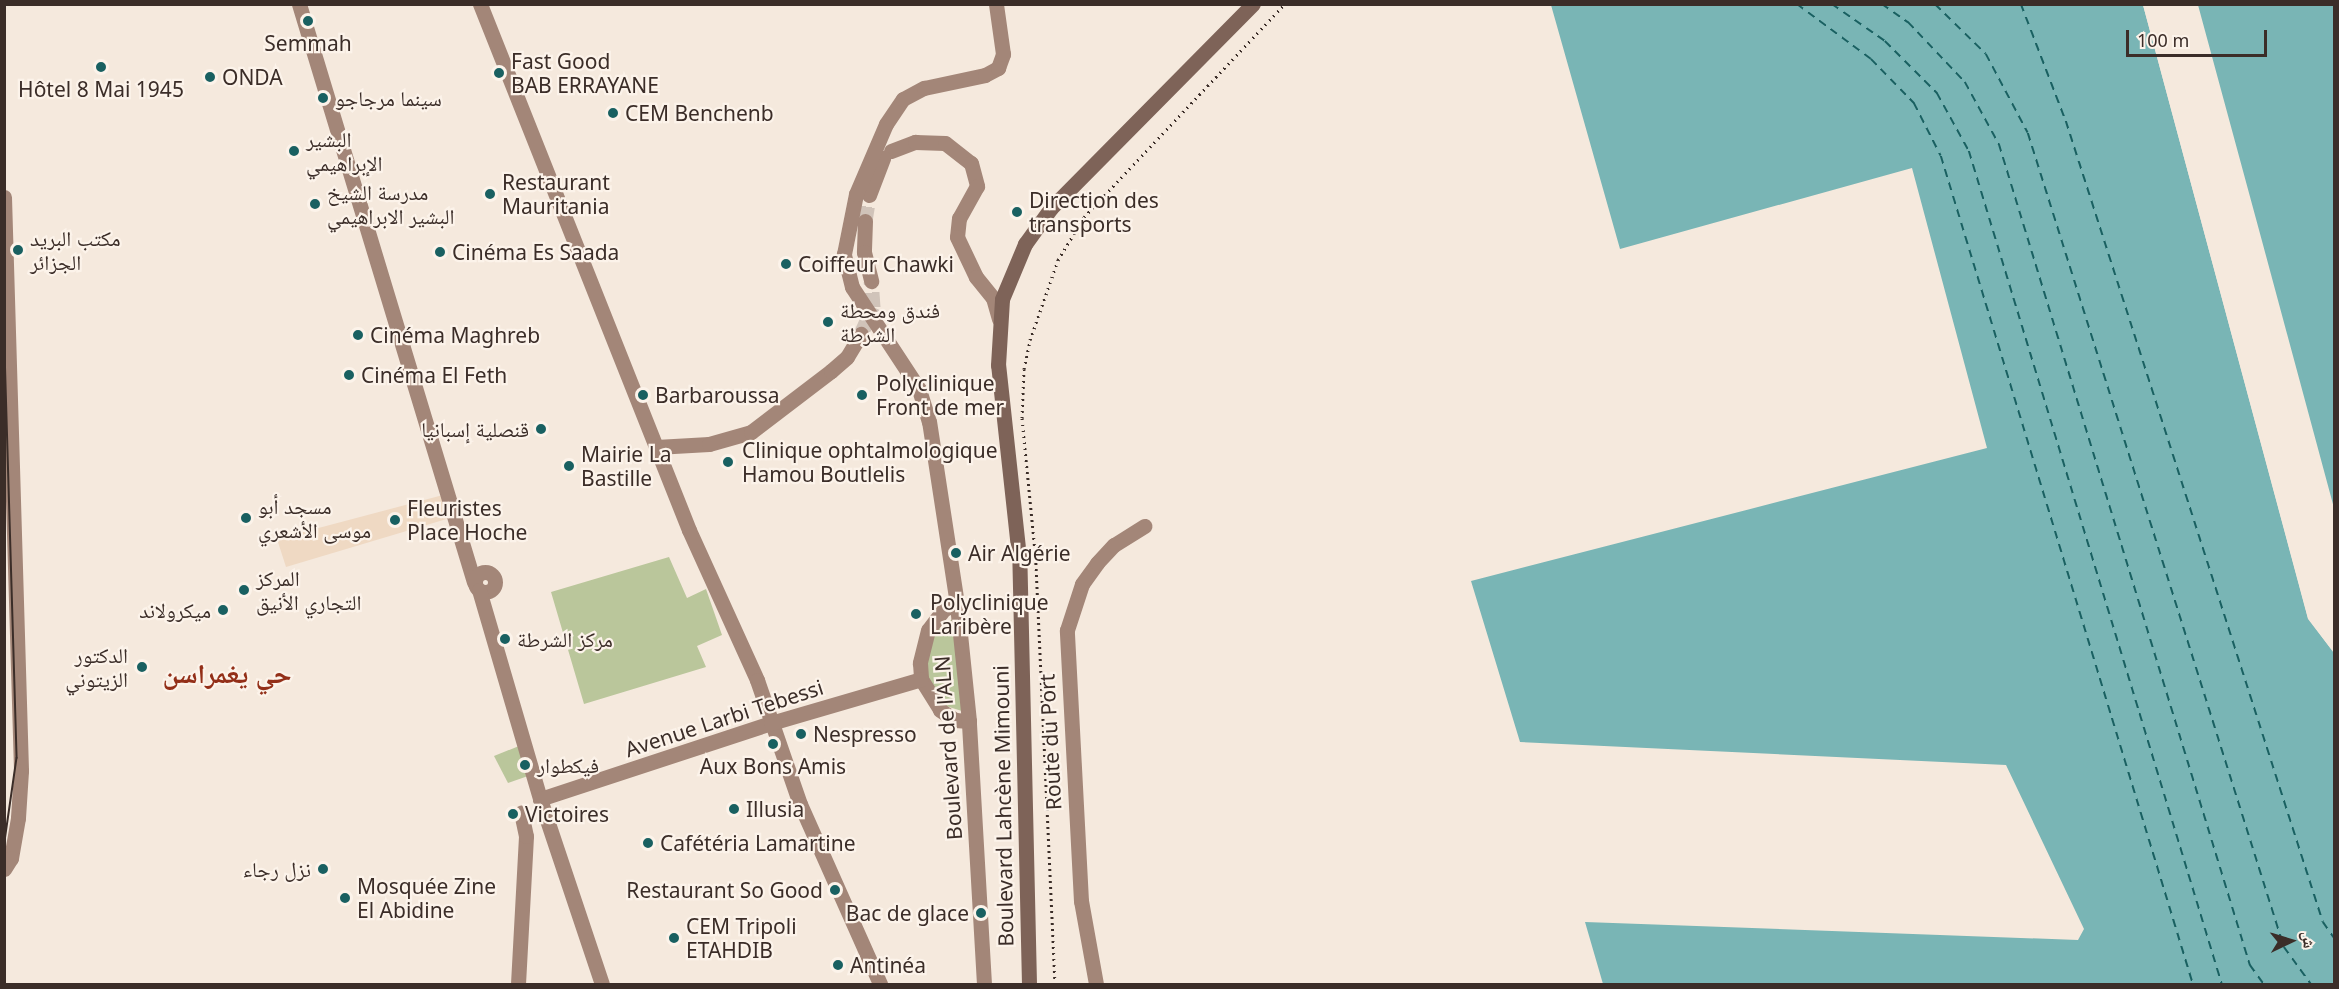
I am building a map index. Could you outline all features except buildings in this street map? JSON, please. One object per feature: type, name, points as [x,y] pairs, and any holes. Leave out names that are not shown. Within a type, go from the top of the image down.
[{"type":"main road","points":[[299,4],[534,779],[535,797],[549,826],[596,983]]},
{"type":"main road","points":[[480,4],[721,607],[757,680],[800,804],[842,895],[848,919],[880,984]]},
{"type":"main road","name":"Boulevard de l'ALN","points":[[984,984],[969,722],[957,604],[929,422],[919,389],[852,287],[844,254],[856,194],[886,124],[903,99],[924,88],[985,75],[998,68],[1003,54],[996,4]]},
{"type":"main road","name":"Boulevard Lahcène Mimouni","points":[[1029,984],[1019,557],[1000,389],[999,319],[1007,282],[1025,244],[1051,208],[1253,4]]},
{"type":"main road","points":[[869,195],[887,154],[915,142],[945,143],[971,163],[977,186],[959,218],[957,237],[986,287],[999,319]]},
{"type":"main road","points":[[4,197],[21,771],[14,838],[4,869]]},
{"type":"main road","points":[[865,221],[864,252],[871,281]]},
{"type":"main road","points":[[986,287],[994,289],[1007,282]]},
{"type":"main road","points":[[656,447],[709,444],[751,432],[847,357],[861,334]]},
{"type":"main road","name":"Route du Port","points":[[1096,984],[1081,901],[1066,630],[1082,584],[1097,563],[1114,545],[1145,526]]},
{"type":"main road","points":[[957,604],[944,609],[928,630],[920,663],[921,679],[940,710],[955,720],[969,722]]},
{"type":"main road","name":"Avenue Larbi Tebessi","points":[[535,797],[921,679]]},
{"type":"main road","points":[[518,984],[526,813],[549,826]]},
{"type":"green space","points":[[669,557],[687,598],[706,589],[722,635],[697,646],[706,667],[584,704],[551,592]]},
{"type":"green space","points":[[955,617],[965,712],[946,706],[928,679],[926,666],[932,634]]},
{"type":"green space","points":[[519,746],[528,776],[508,783],[494,756]]},
{"type":"shaded area","points":[[443,495],[450,518],[286,567],[277,539]]},
{"type":"water","points":[[1551,5],[2143,5],[2308,618],[2334,653],[2334,984],[1603,984],[1585,922],[2078,940],[2084,929],[2006,765],[1520,742],[1471,581],[1987,448],[1912,168],[1620,249]]},
{"type":"water","points":[[2198,5],[2334,5],[2334,508],[2262,241]]},
{"type":"pier","points":[[2146,4],[2311,617],[2334,653],[2308,619],[2143,5]]},
{"type":"pier","points":[[2196,5],[2334,511],[2332,509]]},
{"type":"ferry route","points":[[1797,4],[1871,59],[1914,103],[1941,156],[2193,984]]},
{"type":"ferry route","points":[[1832,4],[1885,41],[1937,93],[1969,151],[2222,984]]},
{"type":"ferry route","points":[[1882,4],[1908,22],[1965,82],[1999,144],[2250,965],[2264,984]]},
{"type":"ferry route","points":[[1935,4],[1986,54],[2028,133],[2284,947],[2311,984]]},
{"type":"ferry route","points":[[2021,4],[2066,121],[2323,922],[2334,938]]},
{"type":"tunnel","points":[[865,221],[869,195]]},
{"type":"tunnel","points":[[861,334],[873,307],[871,281]]},
{"type":"tram line","points":[[4,271],[4,290]]},
{"type":"tram line","points":[[4,317],[17,758],[4,848]]},
{"type":"railway","points":[[1055,984],[1035,551],[1022,418],[1024,369],[1030,340],[1058,260],[1084,217],[1285,4]]},
{"type":"place","name":"Semmah","points":[[308,21]]},
{"type":"place","name":"Hôtel 8 Mai 1945","points":[[101,67]]},
{"type":"place","name":"Fast Good BAB ERRAYANE","points":[[499,73]]},
{"type":"place","name":"ONDA","points":[[210,77]]},
{"type":"place","name":"سينما مرجاجو","points":[[323,98]]},
{"type":"place","name":"CEM Benchenb","points":[[613,113]]},
{"type":"place","name":"البشير الإبراهيمي","points":[[294,151]]},
{"type":"place","name":"Restaurant Mauritania","points":[[490,194]]},
{"type":"place","name":"مدرسة الشيخ البشير الابراهيمي","points":[[315,204]]},
{"type":"place","name":"Direction des transports","points":[[1017,212]]},
{"type":"place","name":"مكتب البريد الجزائر","points":[[18,250]]},
{"type":"place","name":"Cinéma Es Saada","points":[[440,252]]},
{"type":"place","name":"Coiffeur Chawki","points":[[786,264]]},
{"type":"place","name":"فندق ومحطة الشرطة","points":[[828,322]]},
{"type":"place","name":"Cinéma Maghreb","points":[[358,335]]},
{"type":"place","name":"Cinéma El Feth","points":[[349,375]]},
{"type":"place","name":"Barbaroussa","points":[[643,395]]},
{"type":"place","name":"Polyclinique Front de mer","points":[[862,395]]},
{"type":"place","name":"قنصلية إسبانيا","points":[[541,429]]},
{"type":"place","name":"Clinique ophtalmologique Hamou Boutlelis","points":[[728,462]]},
{"type":"place","name":"Mairie La Bastille","points":[[569,466]]},
{"type":"place","name":"مسجد أبو موسى الأشعري","points":[[246,518]]},
{"type":"place","name":"Fleuristes Place Hoche","points":[[395,520]]},
{"type":"place","name":"Air Algérie","points":[[956,553]]},
{"type":"place","name":"المركز التجاري الأنيق","points":[[244,590]]},
{"type":"place","name":"ميكرولاند","points":[[223,610]]},
{"type":"place","name":"Polyclinique Laribère","points":[[916,614]]},
{"type":"place","name":"مركز الشرطة","points":[[505,639]]},
{"type":"place","name":"الدكتور الزيتوني","points":[[142,667]]},
{"type":"place","name":"Nespresso","points":[[801,734]]},
{"type":"place","name":"Aux Bons Amis","points":[[773,744]]},
{"type":"place","name":"فيكطوار","points":[[525,765]]},
{"type":"place","name":"Illusia","points":[[734,809]]},
{"type":"place","name":"Victoires","points":[[513,814]]},
{"type":"place","name":"Cafétéria Lamartine","points":[[648,843]]},
{"type":"place","name":"نزل رجاء","points":[[323,869]]},
{"type":"place","name":"Restaurant So Good","points":[[835,890]]},
{"type":"place","name":"Mosquée Zine El Abidine","points":[[345,898]]},
{"type":"place","name":"Bac de glace","points":[[981,913]]},
{"type":"place","name":"CEM Tripoli ETAHDIB","points":[[674,938]]},
{"type":"place","name":"Antinéa","points":[[838,965]]},
{"type":"district","name":"حي يغمراسن","points":[[227,673]]}]
